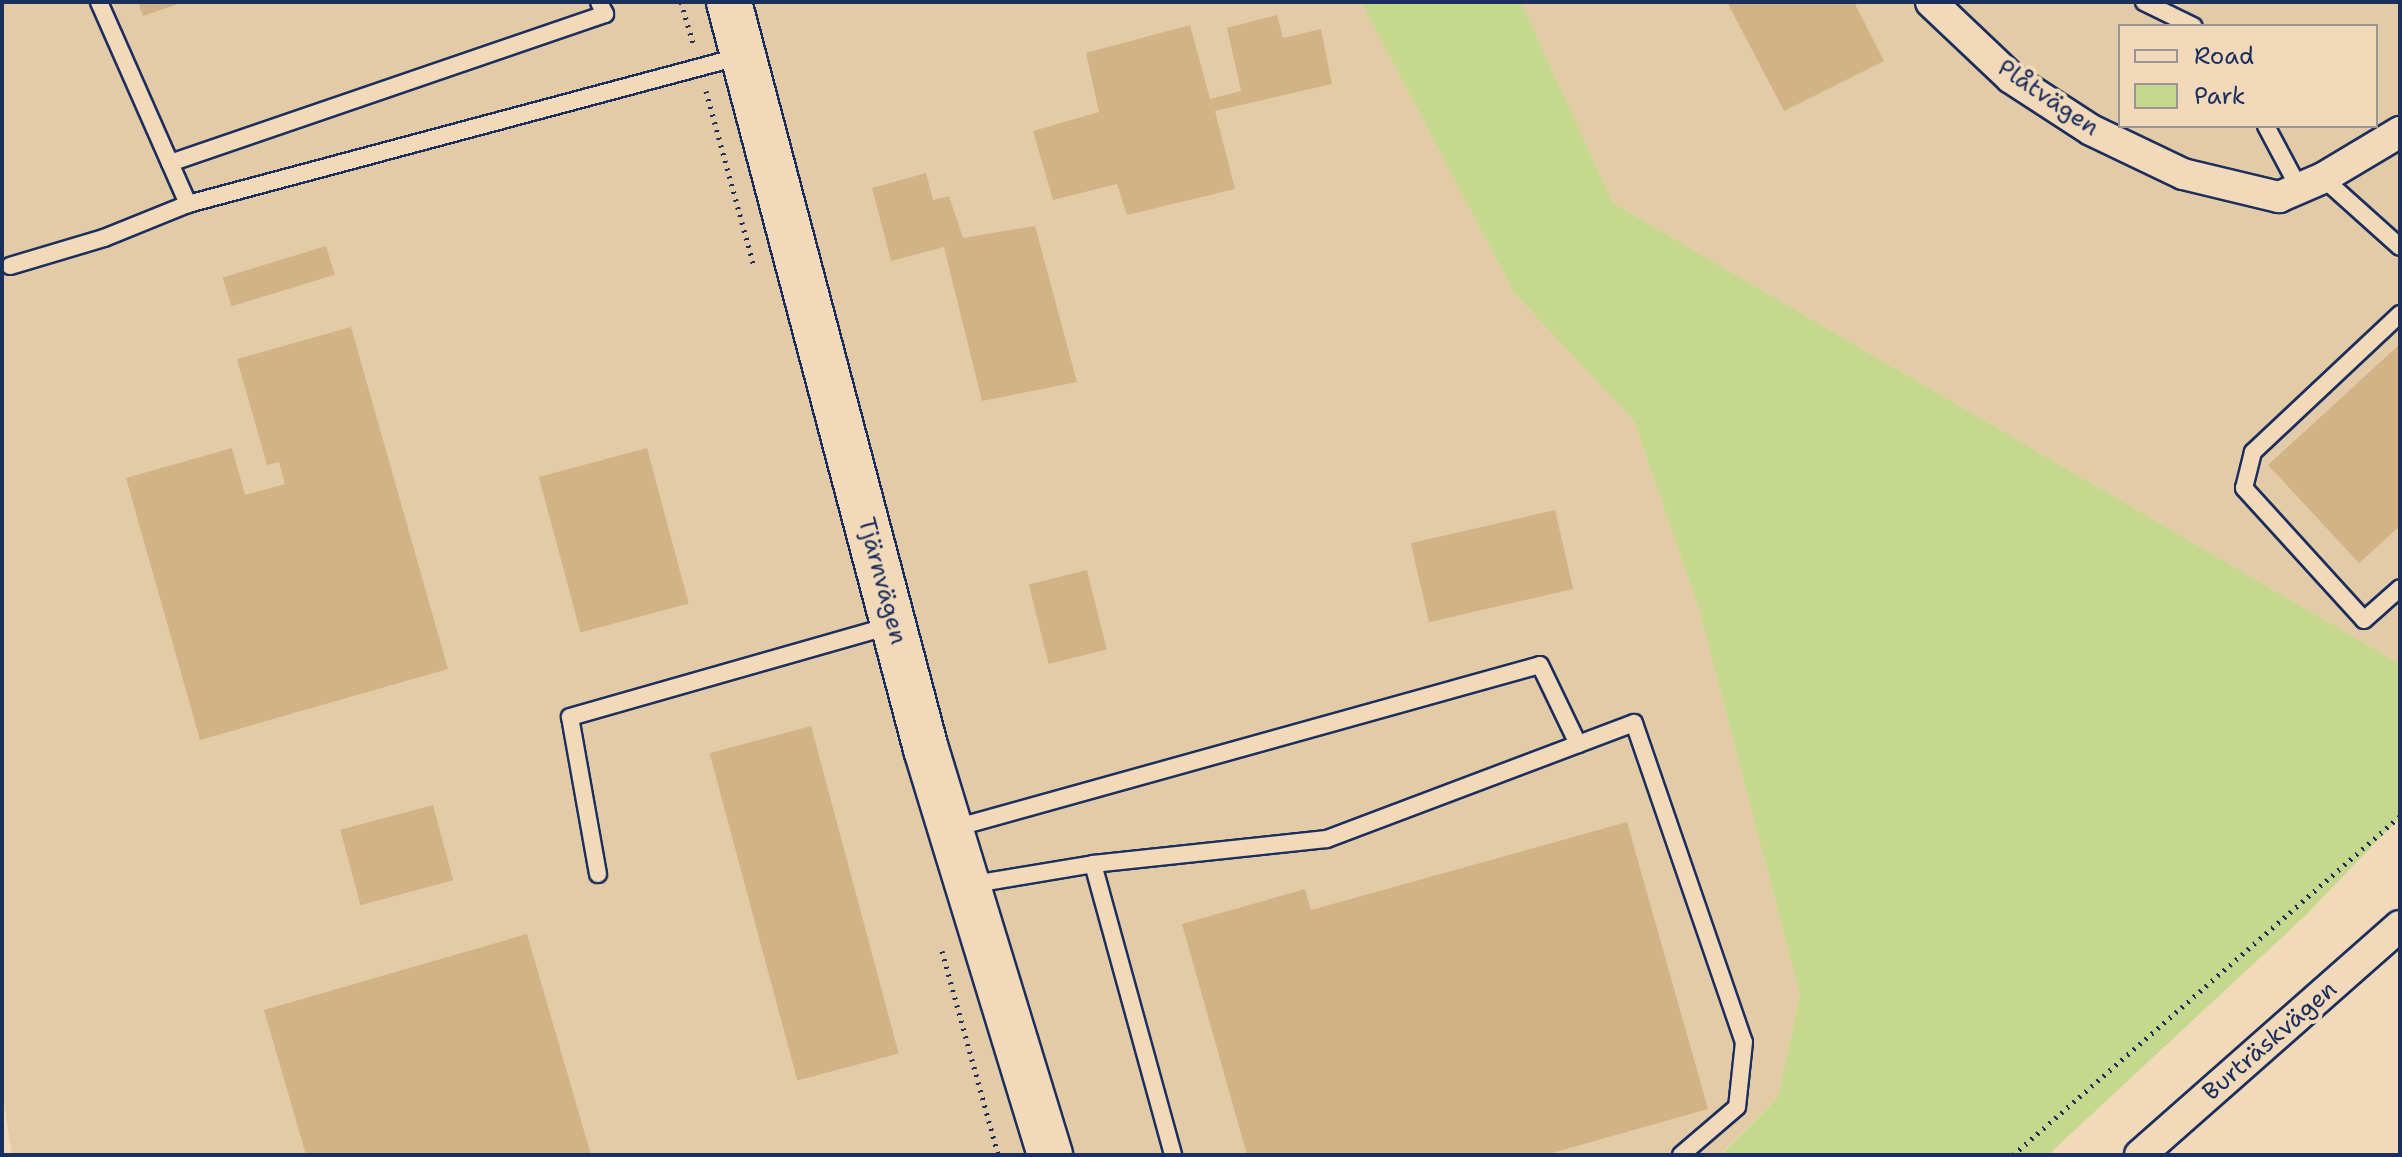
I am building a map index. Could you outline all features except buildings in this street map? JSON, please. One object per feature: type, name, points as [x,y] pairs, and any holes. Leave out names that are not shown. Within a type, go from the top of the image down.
[{"type":"street","name":"Tjärnvägen","points":[[729,2],[950,830],[1050,1155]]},
{"type":"street","name":"Plåtvägen","points":[[1931,2],[2011,78],[2091,130],[2183,174],[2279,197],[2311,183],[2400,132]]},
{"type":"street","name":"Burträskvägen","points":[[2140,1155],[2400,926]]},
{"type":"lane","points":[[99,2],[188,204]]},
{"type":"lane","points":[[170,163],[605,14],[599,2]]},
{"type":"lane","points":[[2144,2],[2189,24]]},
{"type":"lane","points":[[10,266],[104,238],[188,204],[743,56]]},
{"type":"lane","points":[[2268,128],[2311,183],[2400,247]]},
{"type":"lane","points":[[2400,314],[2253,452],[2244,488],[2364,620],[2400,588]]},
{"type":"lane","points":[[598,874],[570,717],[893,625]]},
{"type":"lane","points":[[950,830],[1540,665],[1578,744]]},
{"type":"lane","points":[[968,885],[1093,864],[1327,839],[1634,723],[1744,1042],[1737,1107],[1681,1155]]},
{"type":"lane","points":[[1093,864],[1173,1155]]},
{"type":"path","points":[[2013,1155],[2400,816]]},
{"type":"shaded area","points":[[2,2],[1361,2],[1514,293],[1634,421],[1699,610],[1800,995],[1778,1097],[1720,1155],[12,1155],[2,1090]]},
{"type":"shaded area","points":[[1521,2],[2400,2],[2400,664],[1613,203]]},
{"type":"green space","points":[[1361,2],[1521,2],[1613,203],[2400,664],[2400,817],[2306,915],[2048,1155],[1721,1155],[1778,1097],[1800,995],[1699,610],[1634,421],[1514,293]]}]
